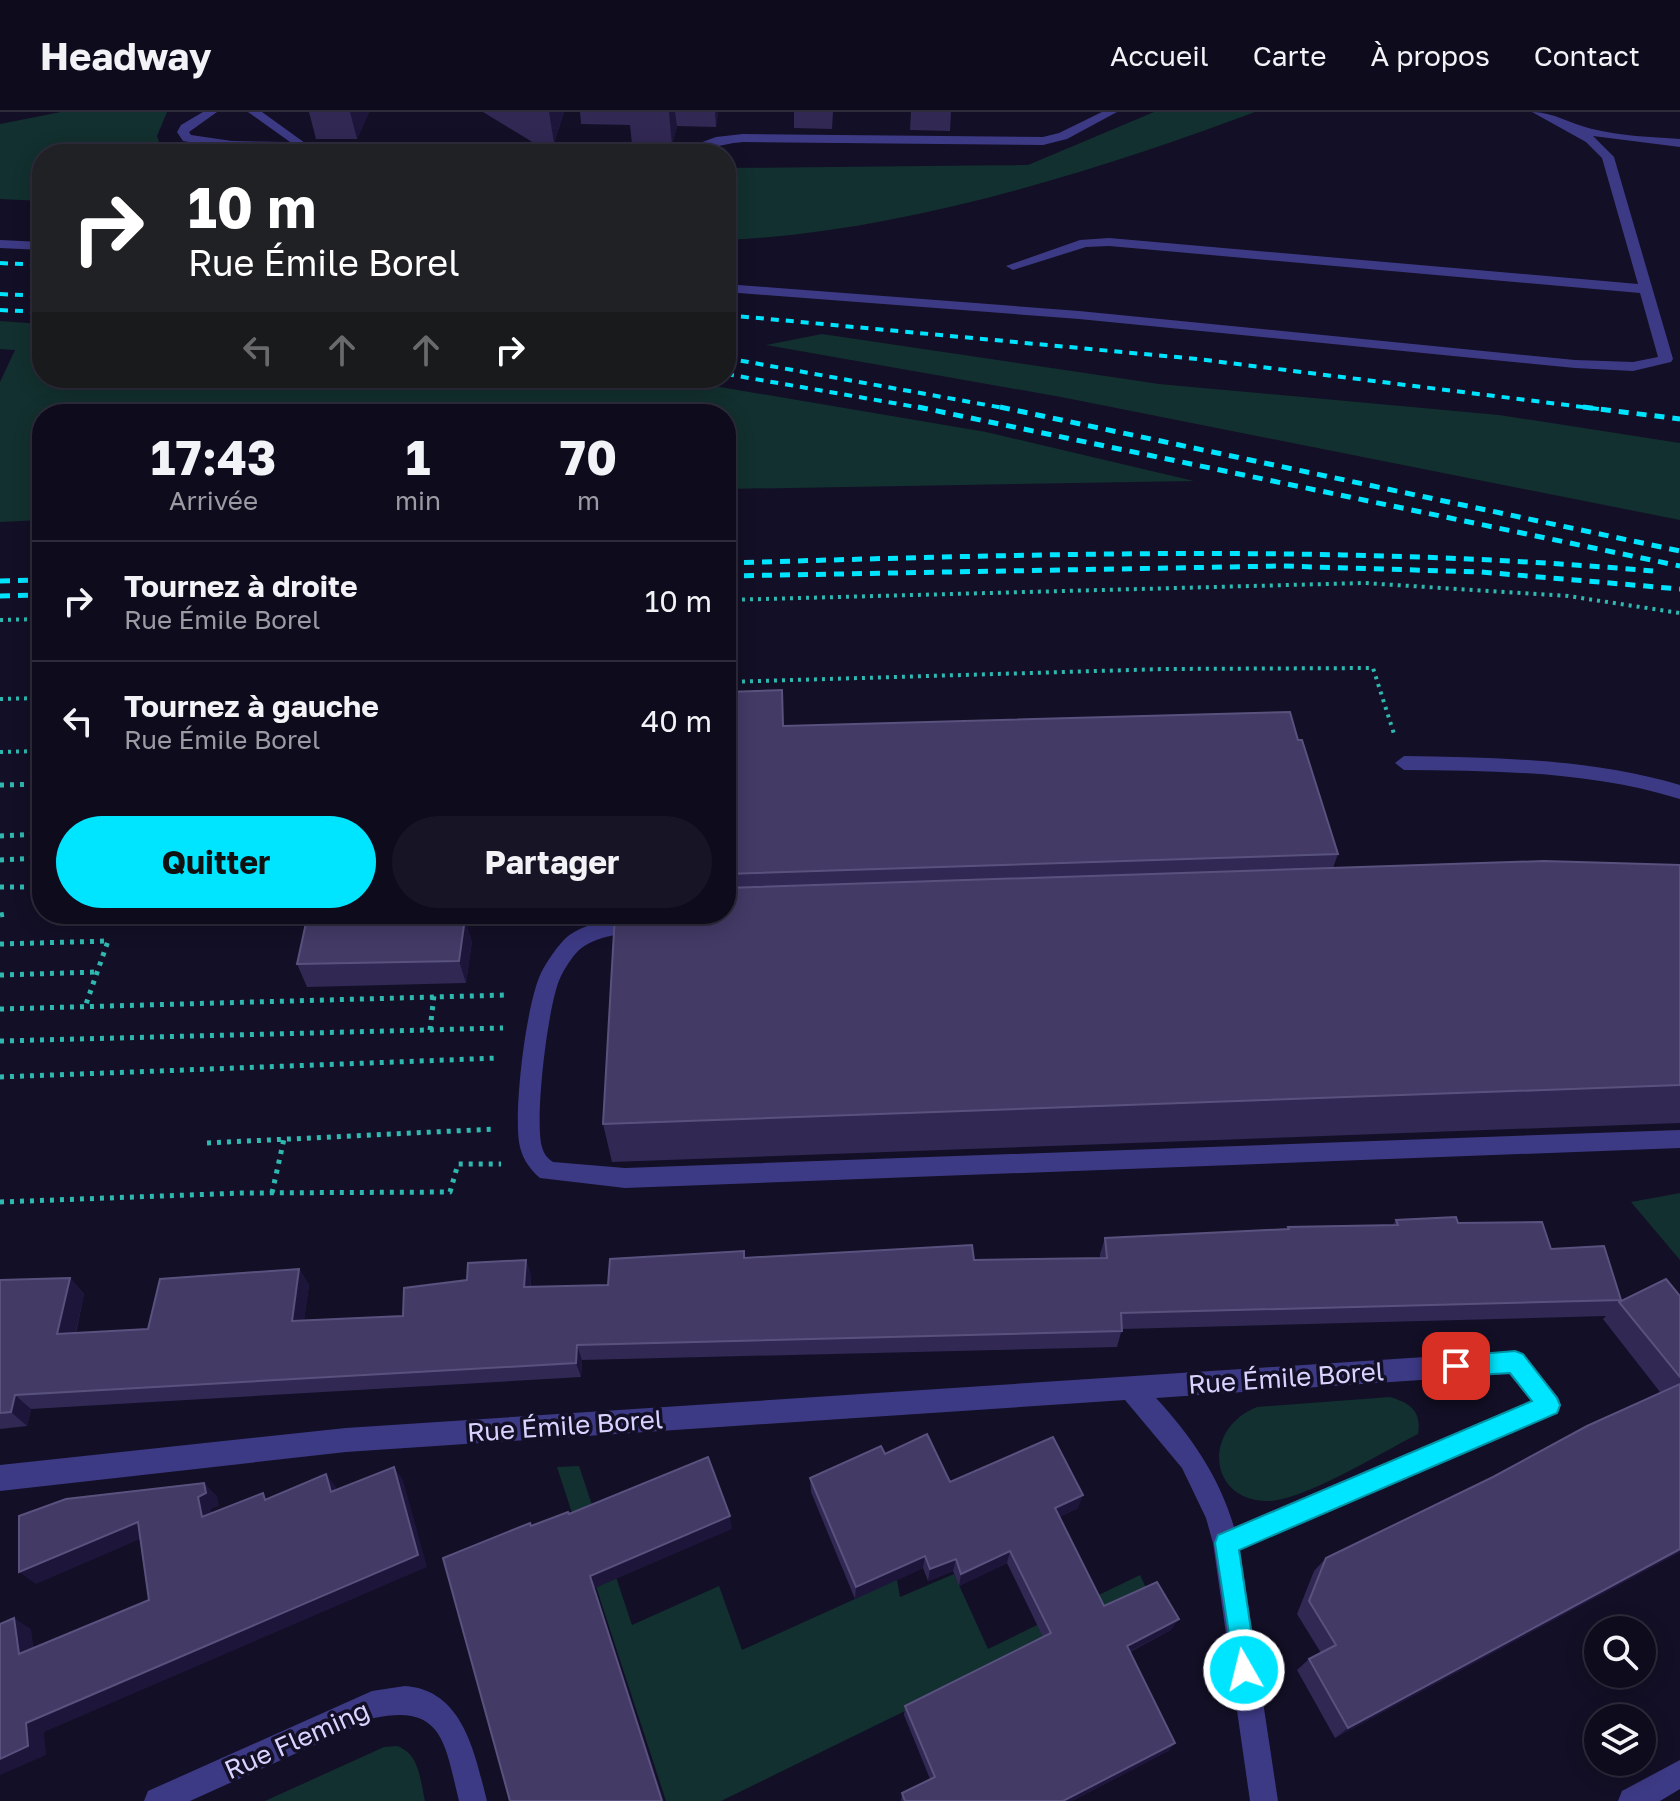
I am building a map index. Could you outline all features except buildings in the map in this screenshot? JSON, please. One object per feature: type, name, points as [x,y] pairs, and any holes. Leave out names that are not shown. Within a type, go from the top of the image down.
[{"type":"street","points":[[211,112],[185,128],[183,132],[187,138],[209,142],[303,144]]},
{"type":"street","points":[[254,112],[299,143]]},
{"type":"street","points":[[707,144],[743,138],[1043,141],[1063,136],[1111,112]]},
{"type":"street","points":[[1538,112],[1591,139],[1608,157],[1666,359],[1680,368]]},
{"type":"street","points":[[1553,120],[1614,136],[1680,143]]},
{"type":"street","points":[[1013,266],[1085,243],[1109,242],[1644,289]]},
{"type":"street","points":[[0,244],[32,246]]},
{"type":"street","points":[[736,289],[1079,315],[1575,364],[1623,367],[1655,365],[1666,359]]},
{"type":"street","points":[[1404,763],[1547,766],[1605,772],[1643,779],[1680,792]]},
{"type":"street","points":[[627,924],[586,935],[570,946],[544,995],[528,1128],[530,1145],[538,1163],[548,1171],[564,1175],[625,1178],[1680,1139]]},
{"type":"street","name":"Rue Émile Borel","points":[[0,1478],[346,1440],[1515,1362],[1549,1405],[1226,1543]]},
{"type":"street","points":[[1131,1389],[1172,1431],[1193,1458],[1217,1510],[1226,1543],[1264,1801]]},
{"type":"street","name":"Rue Fleming","points":[[158,1801],[372,1705],[395,1701],[416,1701],[434,1711],[445,1724],[456,1741],[473,1801]]},
{"type":"street","points":[[1632,1801],[1680,1774]]},
{"type":"path","points":[[736,600],[1364,583],[1568,596],[1680,613]]},
{"type":"path","points":[[0,620],[32,619]]},
{"type":"path","points":[[736,682],[1165,669],[1373,668],[1404,763]]},
{"type":"path","points":[[0,699],[32,698]]},
{"type":"path","points":[[0,752],[32,751]]},
{"type":"path","points":[[0,785],[32,784]]},
{"type":"path","points":[[0,836],[32,834]]},
{"type":"path","points":[[0,860],[32,858]]},
{"type":"path","points":[[0,887],[32,887]]},
{"type":"path","points":[[0,944],[108,941],[85,1007]]},
{"type":"path","points":[[0,975],[98,972]]},
{"type":"path","points":[[0,1009],[434,995],[544,995]]},
{"type":"path","points":[[430,1030],[434,995]]},
{"type":"path","points":[[0,1041],[538,1028]]},
{"type":"path","points":[[0,1077],[535,1057]]},
{"type":"path","points":[[207,1143],[528,1128]]},
{"type":"path","points":[[272,1193],[284,1139]]},
{"type":"path","points":[[0,1202],[272,1193],[450,1192],[458,1164],[538,1163]]},
{"type":"green space","points":[[61,112],[167,112],[157,136],[160,144],[32,144],[32,201],[0,199],[0,124]]},
{"type":"green space","points":[[1154,112],[1255,112],[1128,157],[995,196],[859,225],[736,239],[736,168],[1028,165]]},
{"type":"green space","points":[[0,321],[32,323],[32,388],[726,388],[986,432],[1194,481],[736,489],[736,404],[32,404],[32,520],[0,522],[0,382],[15,350],[0,349]]},
{"type":"green space","points":[[822,334],[1159,384],[1499,415],[1680,443],[1680,520],[1061,397],[766,345]]},
{"type":"green space","points":[[1680,1193],[1680,1260],[1631,1202]]},
{"type":"green space","points":[[1390,1397],[1413,1409],[1418,1419],[1418,1434],[1321,1485],[1267,1501],[1247,1498],[1233,1489],[1223,1476],[1219,1462],[1227,1430],[1239,1417],[1257,1407]]},
{"type":"green space","points":[[579,1466],[632,1625],[719,1586],[742,1650],[897,1580],[900,1597],[954,1574],[988,1649],[1140,1575],[1148,1592],[721,1801],[666,1801],[557,1467]]},
{"type":"green space","points":[[397,1746],[415,1761],[425,1801],[265,1801],[384,1747]]},
{"type":"railway","points":[[0,263],[32,265]]},
{"type":"railway","points":[[0,294],[32,296]]},
{"type":"railway","points":[[0,310],[32,312]]},
{"type":"railway","points":[[736,316],[1197,359],[1599,409]]},
{"type":"railway","points":[[736,360],[1009,409]]},
{"type":"railway","points":[[736,376],[926,409]]},
{"type":"railway","points":[[918,407],[926,409]]},
{"type":"railway","points":[[1000,407],[1680,551]]},
{"type":"railway","points":[[1583,407],[1680,419]]},
{"type":"railway","points":[[926,409],[1680,566]]},
{"type":"railway","points":[[736,563],[1074,554],[1306,554],[1421,557],[1653,571]]},
{"type":"railway","points":[[736,576],[1282,566],[1481,572],[1680,589]]},
{"type":"railway","points":[[0,581],[32,580]]},
{"type":"railway","points":[[0,596],[32,595]]},
{"type":"route","points":[[1244,1670],[1226,1543],[1549,1405],[1515,1362],[1456,1366]]}]
